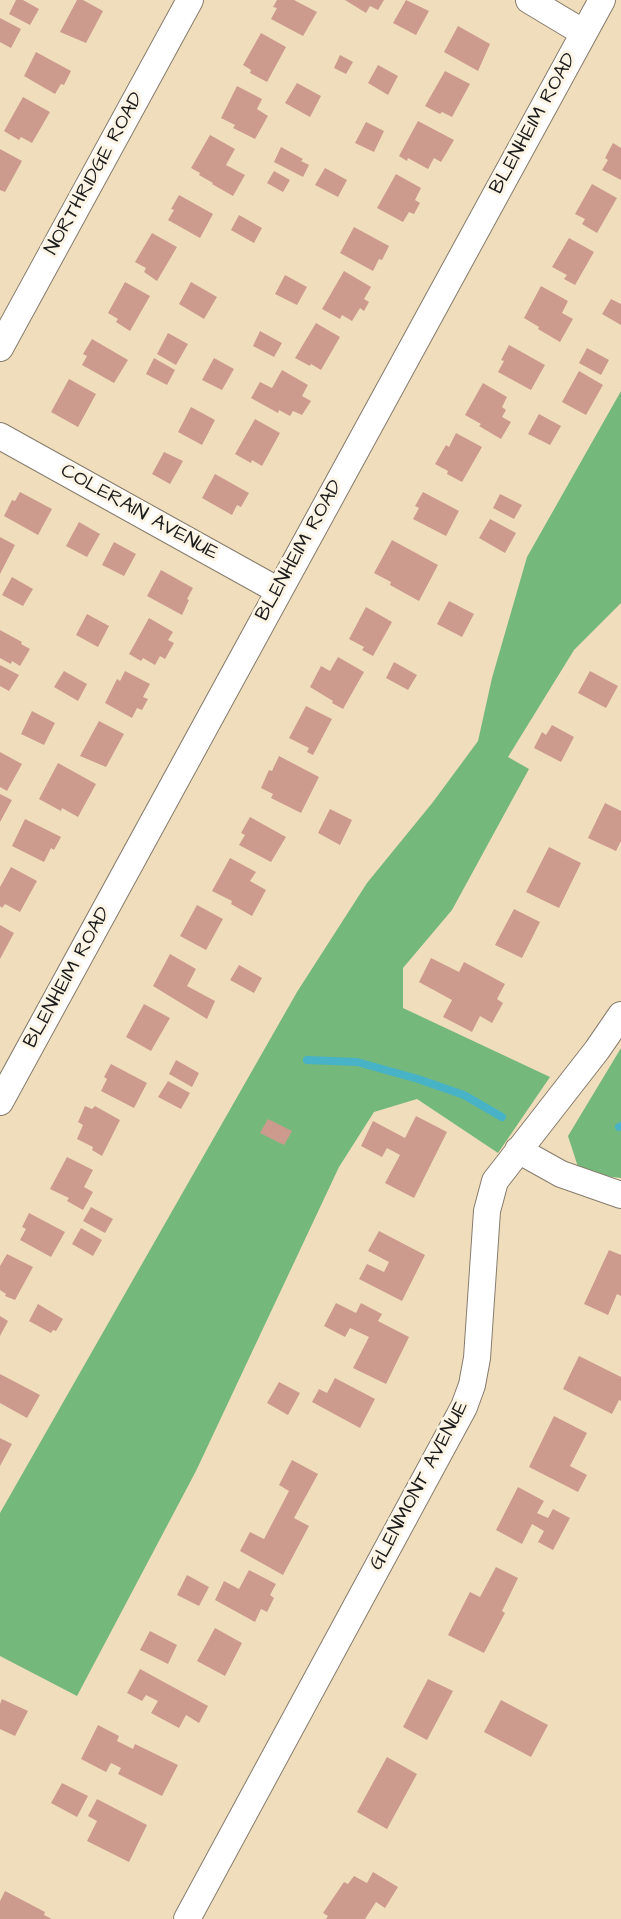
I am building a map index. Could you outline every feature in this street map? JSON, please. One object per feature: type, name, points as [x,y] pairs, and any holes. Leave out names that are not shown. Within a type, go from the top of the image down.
[{"type":"street","name":"NORTHRIDGE ROAD","points":[[0,348],[190,0]]},
{"type":"street","points":[[529,0],[584,33]]},
{"type":"street","name":"BLENHEIM ROAD","points":[[0,1102],[602,0]]},
{"type":"street","name":"COLERAIN AVENUE","points":[[0,436],[279,591]]},
{"type":"street","name":"GLENMONT AVENUE","points":[[187,1919],[464,1407],[472,1385],[477,1358],[487,1211],[495,1181],[597,1050],[621,1014]]},
{"type":"street","points":[[518,1150],[561,1174],[621,1195]]},
{"type":"green space","points":[[621,391],[621,603],[574,650],[508,757],[529,769],[452,910],[403,968],[403,1008],[550,1077],[498,1153],[417,1099],[374,1112],[339,1167],[196,1471],[77,1696],[0,1656],[0,1513],[297,992],[367,883],[433,802],[478,741],[492,678],[527,557]]},
{"type":"green space","points":[[621,1048],[621,1178],[596,1175],[578,1167],[568,1136]]},
{"type":"building","points":[[16,0],[23,0],[39,9],[30,25],[9,14]]},
{"type":"building","points":[[77,0],[83,0],[103,11],[86,43],[60,32]]},
{"type":"building","points":[[277,0],[294,0],[317,12],[303,36],[271,19],[277,8],[273,7]]},
{"type":"building","points":[[345,0],[384,0],[378,10],[370,6],[366,13]]},
{"type":"building","points":[[406,0],[429,11],[416,35],[393,23]]},
{"type":"building","points":[[0,18],[21,29],[11,48],[0,42]]},
{"type":"building","points":[[458,26],[490,44],[478,71],[444,52]]},
{"type":"building","points":[[261,33],[286,47],[267,82],[250,73],[251,70],[243,65]]},
{"type":"building","points":[[36,52],[71,71],[64,85],[61,84],[55,94],[24,76]]},
{"type":"building","points":[[340,55],[353,62],[346,74],[334,68]]},
{"type":"building","points":[[378,65],[398,76],[388,95],[368,83]]},
{"type":"building","points":[[445,71],[470,84],[452,117],[425,106]]},
{"type":"building","points":[[297,83],[321,96],[310,117],[285,103]]},
{"type":"building","points":[[237,86],[262,99],[257,109],[268,116],[255,139],[233,128],[235,125],[221,118]]},
{"type":"building","points":[[23,97],[50,112],[32,143],[21,137],[19,140],[4,131]]},
{"type":"building","points":[[418,121],[454,140],[441,162],[434,158],[428,169],[408,158],[407,161],[399,156]]},
{"type":"building","points":[[366,122],[384,131],[374,152],[355,143]]},
{"type":"building","points":[[210,135],[235,149],[226,165],[245,175],[233,196],[191,168]]},
{"type":"building","points":[[613,143],[621,148],[621,180],[602,170]]},
{"type":"building","points":[[281,147],[303,159],[301,161],[309,165],[303,177],[274,162]]},
{"type":"building","points":[[0,149],[22,161],[5,192],[0,190]]},
{"type":"building","points":[[325,168],[347,180],[338,197],[315,185]]},
{"type":"building","points":[[274,171],[290,180],[283,192],[267,183]]},
{"type":"building","points":[[396,174],[421,188],[415,200],[420,203],[414,214],[409,212],[403,222],[377,208]]},
{"type":"building","points":[[592,184],[617,198],[597,233],[582,224],[585,219],[575,214]]},
{"type":"building","points":[[179,195],[213,214],[200,238],[168,220]]},
{"type":"building","points":[[239,215],[262,228],[254,243],[231,230]]},
{"type":"building","points":[[354,227],[389,246],[373,271],[340,253]]},
{"type":"building","points":[[152,233],[177,247],[157,281],[144,272],[146,268],[135,262]]},
{"type":"building","points":[[569,238],[594,252],[575,285],[564,279],[567,275],[552,267]]},
{"type":"building","points":[[344,271],[371,287],[364,299],[369,302],[364,311],[360,308],[352,321],[342,315],[340,319],[322,309]]},
{"type":"building","points":[[285,275],[307,287],[297,305],[275,294]]},
{"type":"building","points":[[125,282],[150,296],[130,331],[116,322],[118,319],[108,313]]},
{"type":"building","points":[[191,282],[217,297],[204,319],[179,304]]},
{"type":"building","points":[[541,286],[568,301],[562,313],[573,319],[560,342],[524,318]]},
{"type":"building","points":[[611,299],[621,304],[621,325],[602,314]]},
{"type":"building","points":[[316,323],[340,337],[321,370],[295,358]]},
{"type":"building","points":[[260,331],[282,343],[274,357],[253,346]]},
{"type":"building","points":[[168,333],[188,344],[176,365],[157,354]]},
{"type":"building","points":[[92,339],[128,360],[114,383],[82,365],[87,356],[83,354]]},
{"type":"building","points":[[509,345],[545,365],[531,390],[498,372]]},
{"type":"building","points":[[587,348],[609,360],[601,375],[579,363]]},
{"type":"building","points":[[154,358],[175,370],[167,385],[146,374]]},
{"type":"building","points":[[214,358],[234,369],[222,390],[202,380]]},
{"type":"building","points":[[282,370],[308,385],[302,396],[311,401],[302,415],[293,411],[290,416],[279,410],[278,413],[251,398],[260,382],[272,388]]},
{"type":"building","points":[[579,371],[603,385],[586,415],[562,402]]},
{"type":"building","points":[[69,379],[96,394],[78,427],[51,412]]},
{"type":"building","points":[[483,383],[507,397],[502,407],[506,410],[502,417],[511,422],[501,439],[465,415]]},
{"type":"building","points":[[191,407],[215,420],[202,445],[178,432]]},
{"type":"building","points":[[539,414],[561,426],[550,445],[528,434]]},
{"type":"building","points":[[255,419],[280,433],[262,466],[235,454]]},
{"type":"building","points":[[456,433],[482,447],[462,482],[435,464],[446,445],[449,447]]},
{"type":"building","points":[[164,452],[183,461],[170,484],[152,474]]},
{"type":"building","points":[[215,474],[249,493],[241,507],[237,505],[232,515],[202,498]]},
{"type":"building","points":[[20,492],[52,509],[38,535],[4,516],[12,500],[15,501]]},
{"type":"building","points":[[423,492],[459,511],[446,536],[413,519],[419,508],[415,506]]},
{"type":"building","points":[[500,494],[522,505],[514,519],[493,508]]},
{"type":"building","points":[[490,519],[516,533],[505,553],[479,538]]},
{"type":"building","points":[[79,522],[100,534],[87,557],[66,546]]},
{"type":"building","points":[[0,537],[15,545],[0,574]]},
{"type":"building","points":[[392,540],[438,565],[419,601],[374,573]]},
{"type":"building","points":[[114,542],[136,554],[124,576],[102,565]]},
{"type":"building","points":[[161,570],[193,588],[182,615],[147,596]]},
{"type":"building","points":[[12,577],[33,589],[23,606],[2,595]]},
{"type":"building","points":[[449,601],[474,614],[462,637],[437,624]]},
{"type":"building","points":[[366,607],[392,622],[373,656],[362,650],[364,647],[349,639]]},
{"type":"building","points":[[87,614],[109,626],[98,647],[76,635]]},
{"type":"building","points":[[149,618],[173,632],[168,640],[174,643],[165,659],[160,656],[155,665],[129,654]]},
{"type":"building","points":[[0,630],[30,649],[20,666],[0,658]]},
{"type":"building","points":[[338,657],[364,672],[343,709],[310,687],[321,666],[330,671]]},
{"type":"building","points":[[394,662],[417,675],[408,690],[386,678]]},
{"type":"building","points":[[0,665],[19,675],[9,691],[0,686]]},
{"type":"building","points":[[64,671],[87,684],[78,701],[54,687]]},
{"type":"building","points":[[125,671],[150,684],[143,697],[148,699],[142,710],[137,708],[132,718],[105,703],[117,679],[120,681]]},
{"type":"building","points":[[590,671],[618,686],[606,708],[578,693]]},
{"type":"building","points":[[306,706],[332,719],[313,755],[307,752],[309,748],[289,738]]},
{"type":"building","points":[[32,711],[55,723],[44,745],[21,734]]},
{"type":"building","points":[[99,721],[124,734],[106,767],[80,756]]},
{"type":"building","points":[[552,725],[574,737],[561,762],[534,748],[542,732],[546,735]]},
{"type":"building","points":[[0,752],[22,764],[7,791],[0,787]]},
{"type":"building","points":[[279,756],[319,777],[301,813],[271,798],[273,794],[261,788],[269,770],[272,771]]},
{"type":"building","points":[[58,763],[96,784],[78,817],[39,799]]},
{"type":"building","points":[[0,794],[12,800],[0,822]]},
{"type":"building","points":[[605,803],[621,811],[621,841],[616,851],[588,838]]},
{"type":"building","points":[[330,809],[352,820],[340,845],[318,833]]},
{"type":"building","points":[[250,817],[286,837],[271,862],[239,845],[245,835],[241,833]]},
{"type":"building","points":[[25,819],[61,837],[54,850],[51,848],[44,862],[12,846]]},
{"type":"building","points":[[549,847],[581,863],[559,908],[526,892]]},
{"type":"building","points":[[230,858],[256,872],[250,881],[266,890],[252,916],[231,904],[232,901],[212,891]]},
{"type":"building","points":[[11,867],[37,881],[20,912],[5,904],[2,908],[0,906],[0,887]]},
{"type":"building","points":[[197,905],[223,919],[206,950],[180,936]]},
{"type":"building","points":[[514,909],[540,922],[522,958],[495,945]]},
{"type":"building","points":[[0,925],[14,933],[0,959]]},
{"type":"building","points":[[170,954],[196,969],[187,986],[215,1001],[207,1019],[153,986]]},
{"type":"building","points":[[431,958],[459,972],[464,962],[505,984],[497,999],[503,1003],[492,1023],[480,1016],[472,1032],[443,1017],[452,1000],[419,982]]},
{"type":"building","points":[[239,965],[262,978],[254,993],[230,980]]},
{"type":"building","points":[[144,1004],[170,1018],[151,1051],[126,1037]]},
{"type":"building","points":[[176,1060],[199,1073],[192,1087],[169,1074]]},
{"type":"building","points":[[111,1064],[147,1083],[134,1108],[101,1091],[107,1079],[104,1077]]},
{"type":"building","points":[[168,1081],[190,1093],[181,1109],[158,1097]]},
{"type":"building","points":[[85,1106],[92,1109],[95,1106],[120,1120],[102,1156],[92,1150],[93,1147],[77,1139],[83,1125],[78,1122]]},
{"type":"building","points":[[416,1116],[447,1132],[414,1198],[385,1183],[400,1155],[387,1148],[382,1157],[361,1146],[373,1121],[405,1138]]},
{"type":"building","points":[[268,1119],[292,1131],[284,1145],[260,1133]]},
{"type":"building","points":[[67,1157],[93,1170],[84,1187],[93,1192],[83,1210],[67,1201],[69,1198],[50,1189]]},
{"type":"building","points":[[91,1207],[113,1219],[105,1233],[83,1221]]},
{"type":"building","points":[[29,1213],[65,1232],[51,1257],[20,1240],[26,1229],[22,1227]]},
{"type":"building","points":[[81,1228],[102,1240],[93,1256],[72,1244]]},
{"type":"building","points":[[379,1231],[425,1255],[402,1301],[359,1279],[367,1264],[384,1272],[389,1262],[368,1251]]},
{"type":"building","points":[[609,1250],[621,1255],[621,1296],[617,1294],[608,1315],[584,1304]]},
{"type":"building","points":[[7,1254],[33,1267],[15,1300],[5,1296],[6,1294],[0,1290],[0,1266]]},
{"type":"building","points":[[336,1303],[356,1313],[361,1303],[382,1314],[378,1321],[409,1337],[386,1384],[353,1368],[369,1337],[350,1328],[345,1337],[324,1326]]},
{"type":"building","points":[[38,1304],[63,1319],[56,1331],[53,1330],[51,1333],[29,1321]]},
{"type":"building","points":[[0,1316],[8,1321],[0,1336]]},
{"type":"building","points":[[579,1356],[621,1377],[621,1401],[619,1400],[612,1414],[563,1389]]},
{"type":"building","points":[[0,1374],[40,1395],[27,1418],[0,1403]]},
{"type":"building","points":[[335,1378],[375,1399],[360,1428],[312,1402],[319,1389],[327,1393]]},
{"type":"building","points":[[279,1382],[300,1393],[288,1415],[267,1403]]},
{"type":"building","points":[[554,1416],[587,1433],[570,1466],[587,1475],[578,1492],[529,1467]]},
{"type":"building","points":[[0,1438],[12,1444],[0,1466]]},
{"type":"building","points":[[292,1460],[318,1474],[294,1518],[309,1526],[283,1575],[240,1551],[250,1532],[264,1539],[289,1491],[279,1485]]},
{"type":"building","points":[[518,1487],[544,1501],[537,1513],[548,1518],[553,1509],[570,1518],[553,1550],[538,1542],[544,1531],[532,1524],[522,1544],[496,1530]]},
{"type":"building","points":[[496,1567],[518,1578],[502,1611],[505,1613],[484,1653],[448,1635],[470,1592],[480,1597]]},
{"type":"building","points":[[249,1570],[276,1584],[270,1595],[274,1598],[267,1612],[261,1609],[255,1622],[215,1600],[224,1581],[239,1589]]},
{"type":"building","points":[[187,1575],[209,1587],[199,1606],[177,1595]]},
{"type":"building","points":[[215,1628],[242,1643],[225,1676],[197,1661]]},
{"type":"building","points":[[150,1631],[177,1645],[168,1664],[140,1650]]},
{"type":"building","points":[[140,1669],[208,1706],[199,1723],[186,1715],[179,1728],[151,1713],[158,1701],[146,1695],[142,1701],[127,1693]]},
{"type":"building","points":[[428,1679],[453,1691],[427,1740],[403,1727]]},
{"type":"building","points":[[2,1699],[28,1711],[15,1736],[0,1729]]},
{"type":"building","points":[[501,1700],[548,1725],[531,1757],[484,1732]]},
{"type":"building","points":[[98,1725],[119,1736],[117,1741],[133,1749],[135,1744],[178,1765],[162,1796],[118,1774],[121,1768],[111,1763],[106,1772],[81,1759]]},
{"type":"building","points":[[387,1757],[417,1774],[387,1829],[357,1812]]},
{"type":"building","points":[[62,1783],[88,1796],[77,1817],[51,1803]]},
{"type":"building","points":[[97,1799],[147,1825],[129,1862],[87,1841],[97,1821],[88,1816]]},
{"type":"building","points":[[373,1872],[398,1887],[385,1908],[376,1902],[365,1919],[326,1919],[328,1916],[323,1913],[344,1882],[348,1884],[354,1876],[367,1883]]},
{"type":"building","points":[[5,1891],[45,1912],[44,1915],[52,1919],[0,1919],[0,1901]]},
{"type":"waterway","points":[[307,1060],[357,1062],[418,1079],[464,1095],[502,1117]]}]
